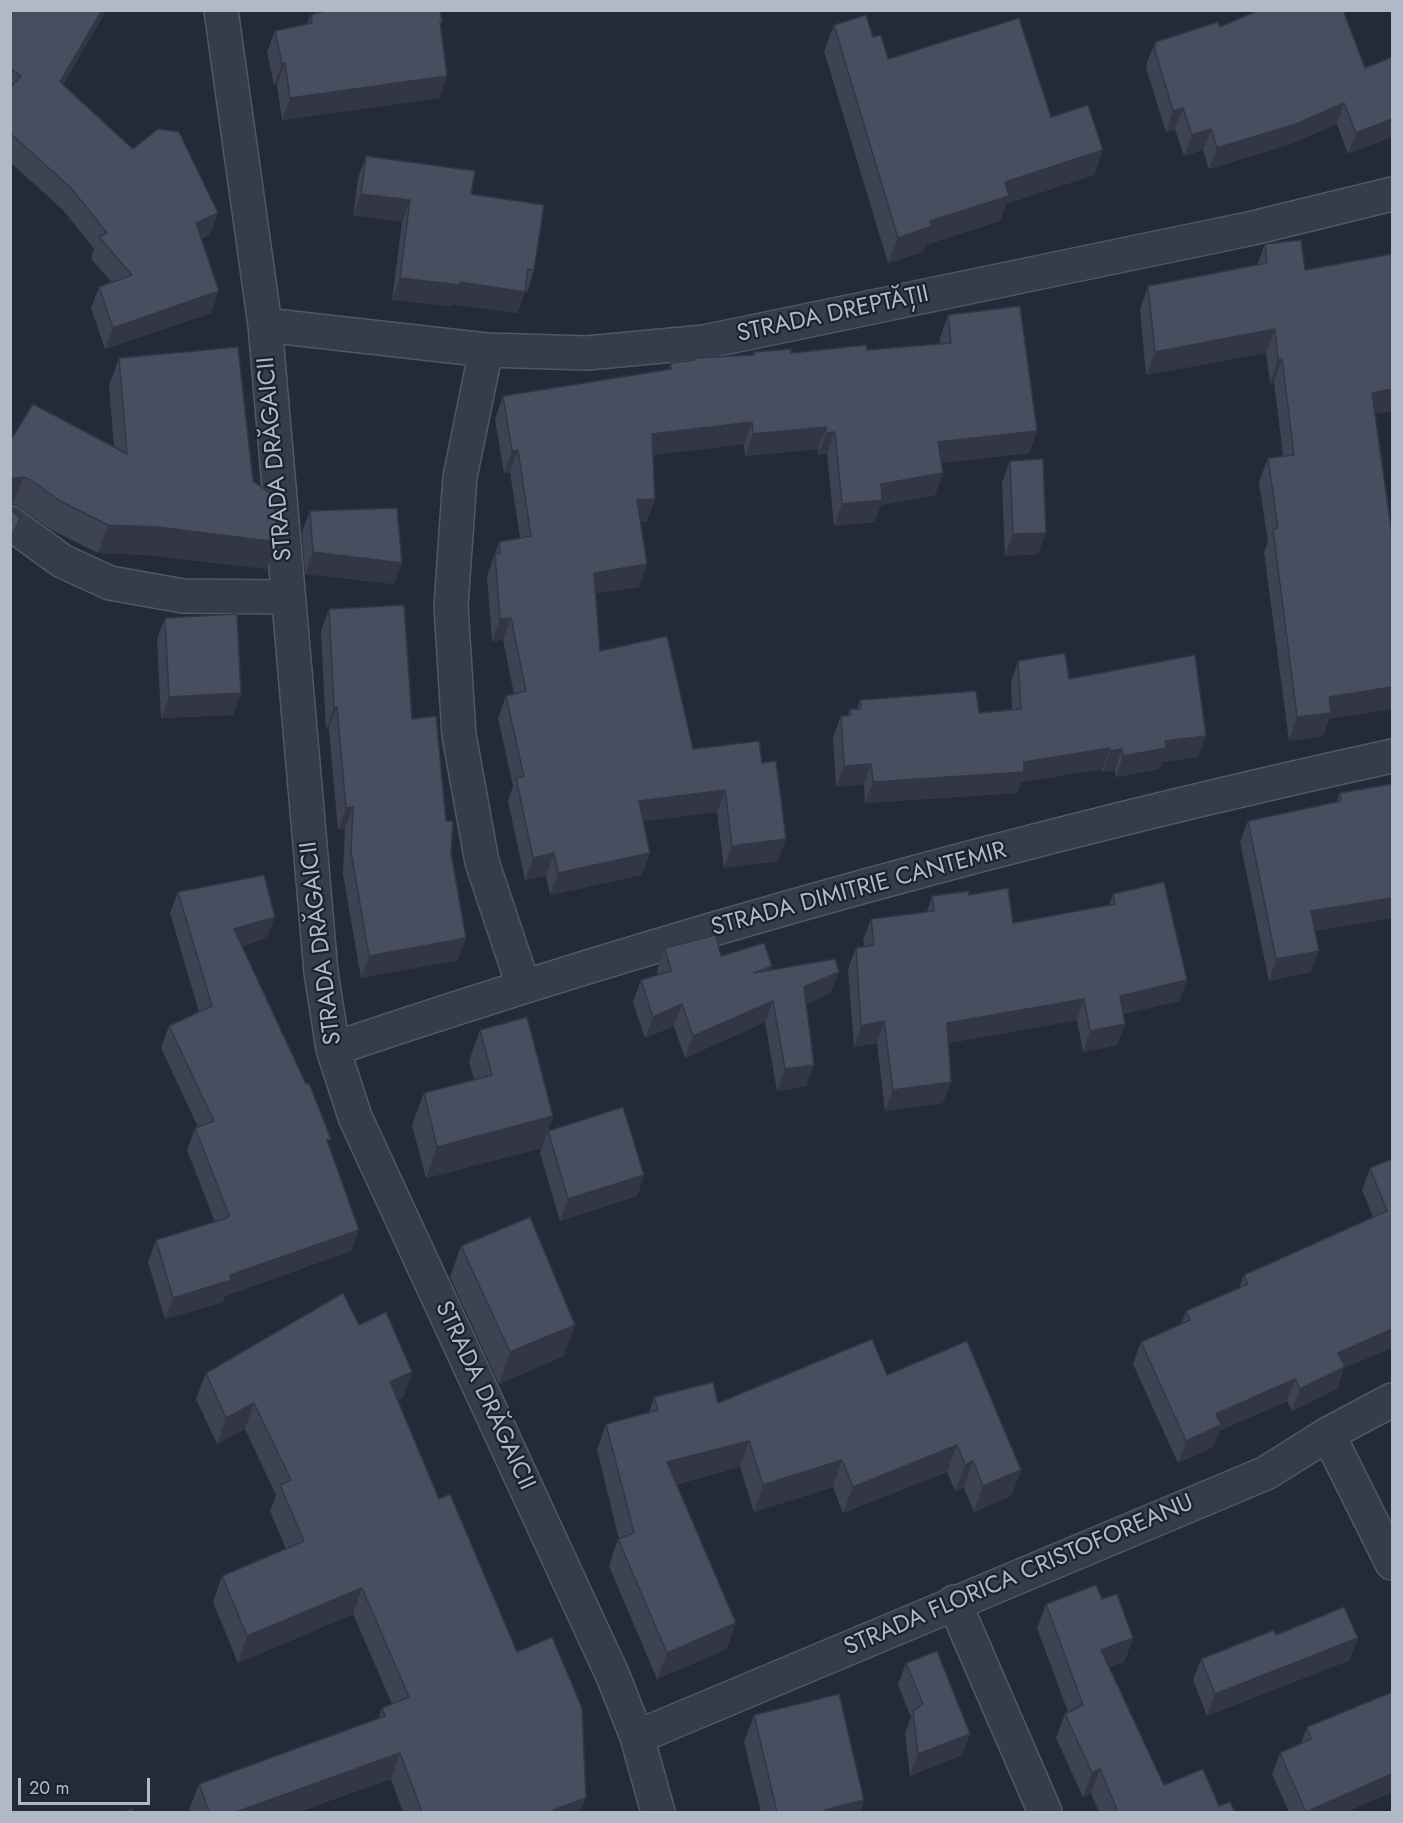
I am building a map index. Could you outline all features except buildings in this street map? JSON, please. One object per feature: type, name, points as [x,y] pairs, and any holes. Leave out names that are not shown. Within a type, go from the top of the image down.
[{"type":"street","name":"STRADA DRĂGAICII","points":[[221,10],[265,325],[321,972],[333,1049],[355,1117],[613,1676],[637,1737],[658,1812]]},
{"type":"street","name":"STRADA DREPTĂȚII","points":[[265,325],[486,350],[587,353],[704,342],[1253,228],[1392,194]]},
{"type":"street","points":[[486,350],[460,477],[451,606],[459,735],[480,851],[523,985]]},
{"type":"street","points":[[10,523],[62,561],[110,583],[183,596],[288,597]]},
{"type":"street","name":"STRADA DIMITRIE CANTEMIR","points":[[333,1049],[523,985],[748,920],[1203,798],[1392,756]]},
{"type":"street","name":"STRADA FLORICA CRISTOFOREANU","points":[[637,1737],[1266,1473],[1328,1434],[1392,1400]]},
{"type":"street","points":[[1328,1434],[1392,1563]]},
{"type":"street","points":[[954,1602],[1045,1812]]}]
